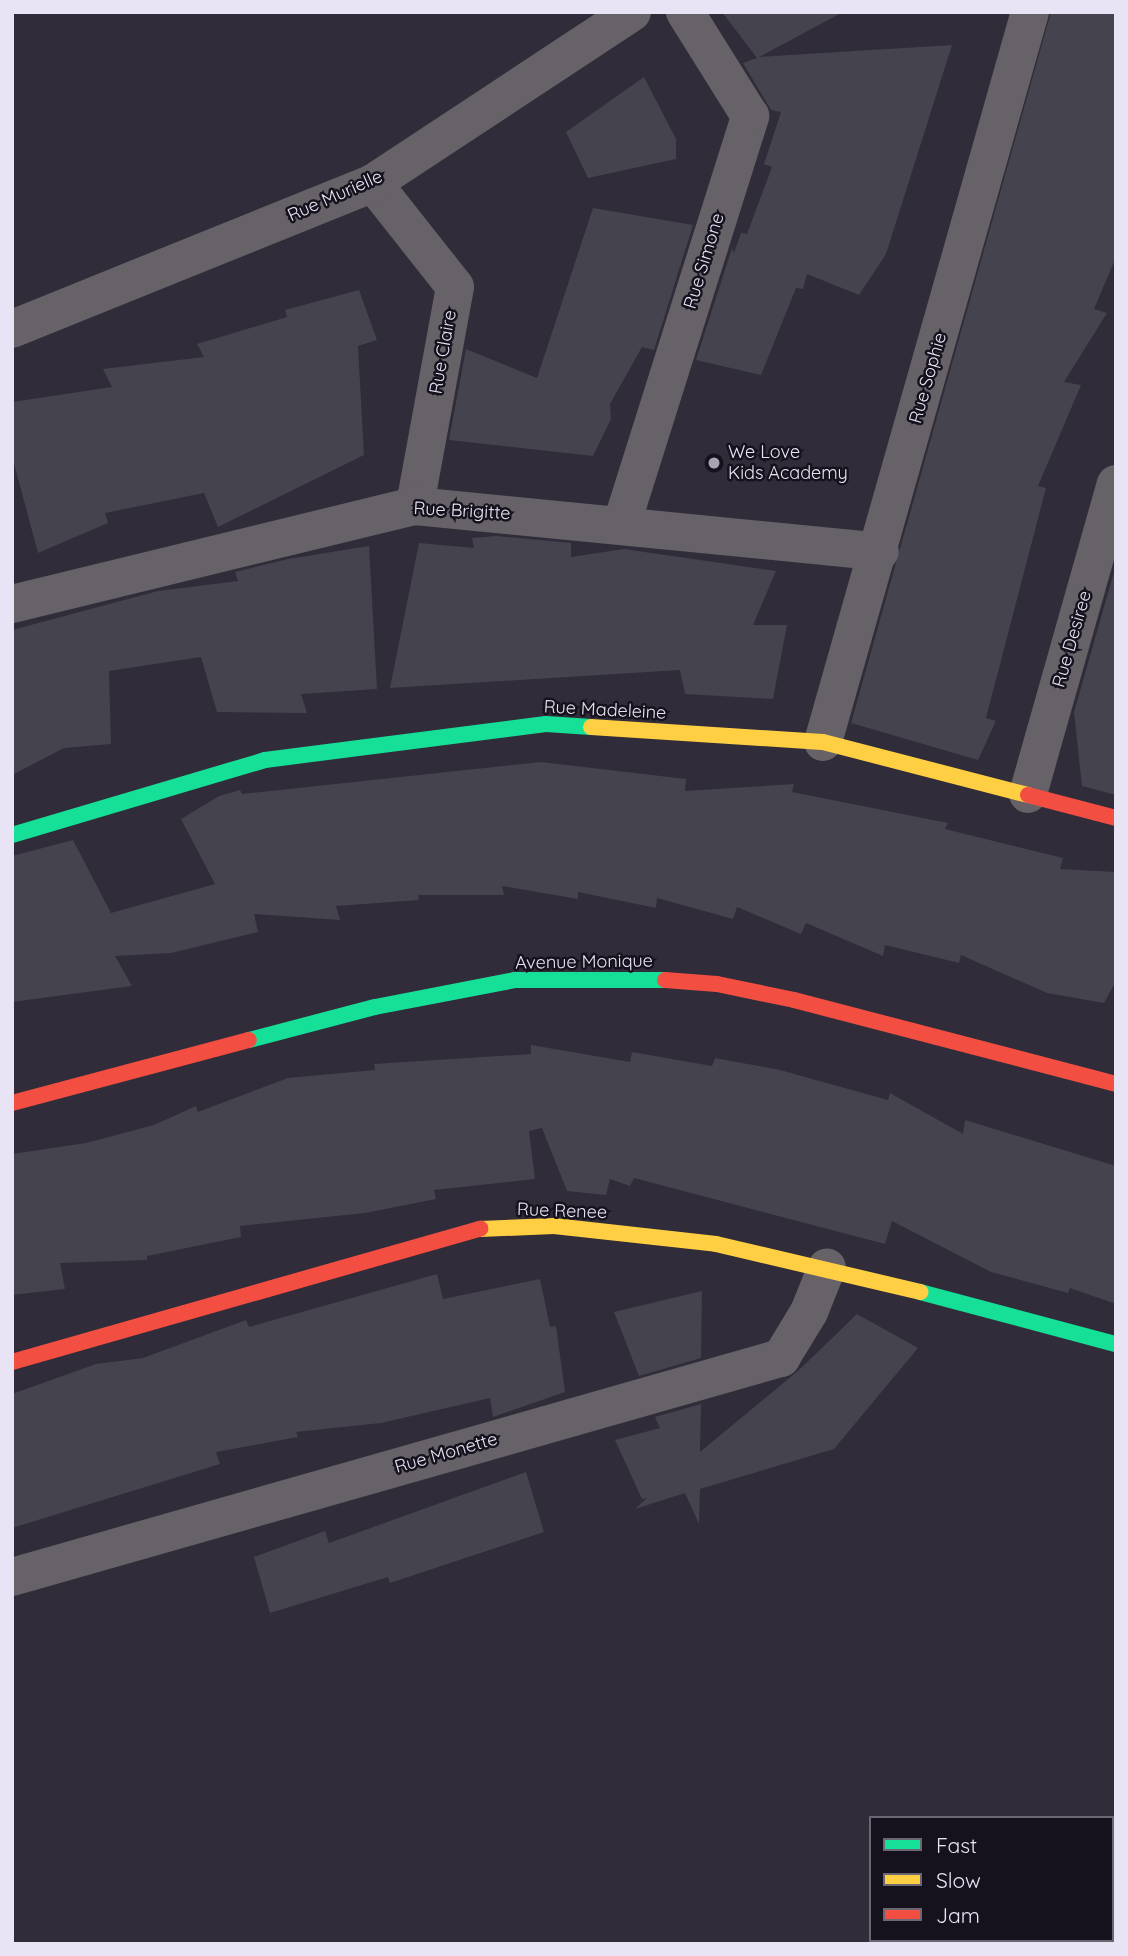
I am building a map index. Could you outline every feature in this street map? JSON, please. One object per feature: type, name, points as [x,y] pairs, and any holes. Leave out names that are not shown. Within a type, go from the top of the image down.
[{"type":"street","name":"Rue Murielle","points":[[12,329],[373,183],[632,12]]},
{"type":"street","name":"Rue Simone","points":[[622,523],[750,116],[685,12]]},
{"type":"street","name":"Rue Sophie","points":[[823,742],[880,552],[1030,12]]},
{"type":"street","name":"Rue Claire","points":[[373,183],[455,287],[415,506]]},
{"type":"street","name":"Rue Desiree","points":[[1028,794],[1116,484]]},
{"type":"street","name":"Rue Brigitte","points":[[12,604],[415,506],[622,523],[880,552]]},
{"type":"street","name":"Rue Madeleine","points":[[12,835],[265,760],[546,724],[823,742],[1116,818]]},
{"type":"street","name":"Avenue Monique","points":[[12,1103],[376,1007],[515,980],[605,978],[717,984],[794,1000],[1116,1084]]},
{"type":"street","name":"Rue Renee","points":[[12,1363],[481,1230],[554,1226],[716,1244],[827,1267],[1116,1344]]},
{"type":"street","name":"Rue Monette","points":[[12,1577],[781,1357],[808,1312],[827,1267]]},
{"type":"building","points":[[722,12],[843,12],[759,57],[952,45],[886,254],[859,295],[807,274],[803,289],[796,288],[761,375],[696,360],[732,248],[734,253],[741,233],[747,234],[772,167],[764,164],[781,112],[771,110],[743,63],[757,58]]},
{"type":"building","points":[[1051,12],[1116,12],[1116,257],[1094,309],[1107,313],[1064,382],[1081,385],[1038,486],[1046,488],[986,718],[996,721],[978,760],[851,723]]},
{"type":"building","points":[[644,77],[676,139],[676,159],[588,178],[566,132]]},
{"type":"building","points":[[593,208],[693,225],[654,350],[642,347],[610,404],[611,419],[593,456],[449,440],[466,349],[537,378]]},
{"type":"building","points":[[359,290],[377,340],[358,346],[364,455],[218,527],[204,493],[105,513],[108,523],[38,553],[12,456],[12,402],[112,387],[103,369],[204,357],[197,344],[287,317],[285,310]]},
{"type":"building","points":[[496,536],[571,543],[571,557],[624,549],[776,571],[753,625],[787,625],[773,699],[685,694],[680,670],[390,688],[419,543],[474,548],[472,538]]},
{"type":"building","points":[[369,546],[377,689],[301,694],[307,713],[217,712],[201,657],[109,671],[111,744],[64,748],[12,775],[12,630],[158,591],[238,581],[235,572],[288,559]]},
{"type":"building","points":[[1116,565],[1116,795],[1082,786],[1074,712]]},
{"type":"building","points":[[541,762],[686,779],[685,791],[794,784],[792,792],[948,823],[945,829],[1063,858],[1060,869],[1116,872],[1116,981],[1104,1003],[1047,993],[961,955],[959,963],[885,945],[883,956],[806,923],[801,934],[737,907],[733,919],[657,898],[656,908],[578,892],[578,899],[502,886],[504,895],[418,895],[419,900],[336,906],[340,920],[254,914],[258,932],[171,953],[115,956],[132,986],[12,1002],[12,856],[73,840],[111,913],[215,884],[181,819],[219,796],[240,790],[242,794]]},
{"type":"building","points":[[531,1045],[630,1062],[632,1052],[712,1066],[715,1058],[780,1070],[888,1100],[890,1093],[963,1134],[965,1120],[1116,1166],[1116,1304],[1070,1288],[1068,1293],[991,1272],[892,1221],[885,1244],[634,1178],[630,1186],[610,1179],[606,1195],[567,1191],[542,1128],[529,1131],[535,1179],[434,1190],[436,1199],[365,1213],[240,1226],[241,1237],[147,1256],[147,1260],[60,1263],[65,1289],[12,1295],[12,1154],[86,1143],[154,1125],[196,1106],[198,1112],[288,1078],[375,1070],[374,1064],[531,1054]]},
{"type":"building","points":[[437,1274],[443,1299],[540,1279],[550,1327],[556,1326],[565,1392],[493,1417],[490,1398],[381,1423],[296,1432],[298,1437],[216,1452],[220,1464],[12,1528],[12,1394],[96,1364],[143,1358],[246,1320],[249,1327]]},
{"type":"building","points":[[702,1291],[701,1358],[639,1376],[614,1312]]},
{"type":"building","points":[[857,1314],[918,1348],[834,1449],[700,1489],[699,1524],[685,1493],[635,1509],[647,1498],[642,1499],[615,1440],[660,1428],[655,1417],[701,1404],[700,1452],[799,1370]]},
{"type":"building","points":[[526,1472],[544,1532],[390,1583],[388,1577],[270,1613],[254,1557],[325,1531],[329,1543]]},
{"type":"traffic: fast","points":[[12,835],[265,760],[546,724],[591,727]]},
{"type":"traffic: fast","points":[[249,1040],[375,1007],[515,980],[665,980]]},
{"type":"traffic: fast","points":[[920,1292],[1116,1344]]},
{"type":"traffic: slow","points":[[591,727],[823,742],[1028,795]]},
{"type":"traffic: slow","points":[[480,1229],[554,1226],[716,1244],[920,1292]]},
{"type":"traffic: jam","points":[[1028,795],[1116,818]]},
{"type":"traffic: jam","points":[[665,980],[717,984],[794,1000],[1116,1084]]},
{"type":"traffic: jam","points":[[12,1103],[249,1040]]},
{"type":"traffic: jam","points":[[12,1362],[480,1229]]},
{"type":"place","name":"We Love Kids Academy","points":[[714,463]]}]
